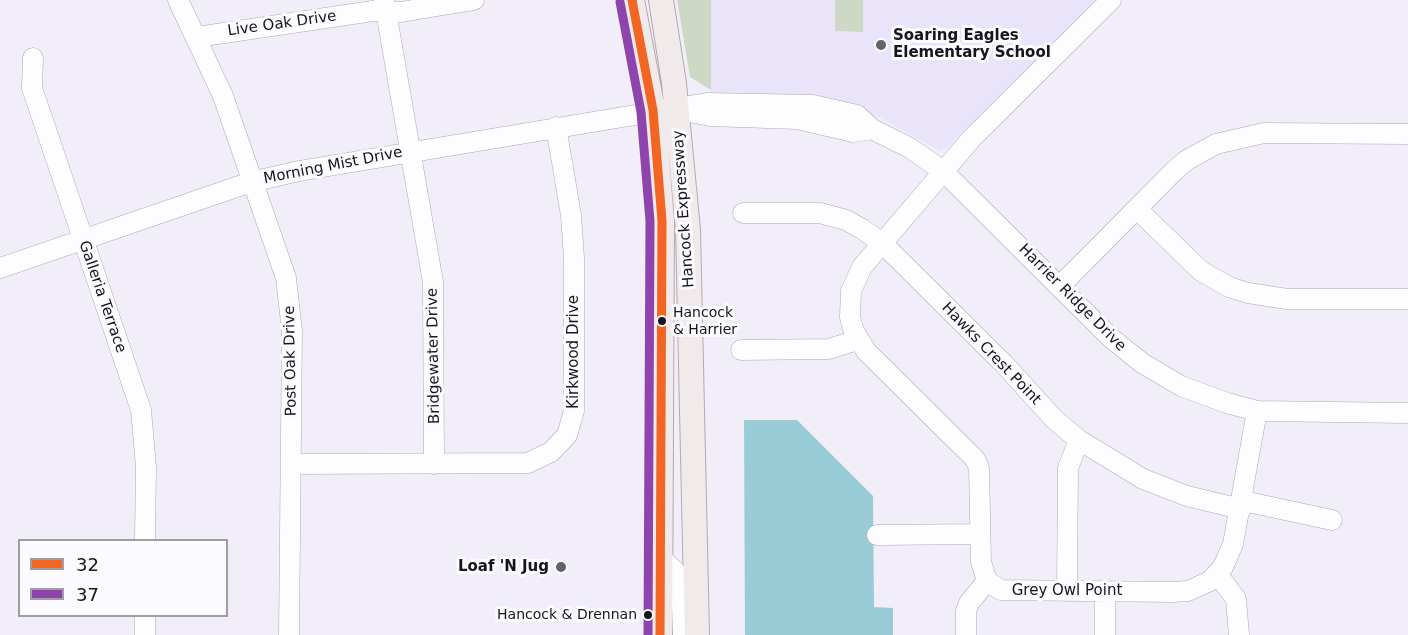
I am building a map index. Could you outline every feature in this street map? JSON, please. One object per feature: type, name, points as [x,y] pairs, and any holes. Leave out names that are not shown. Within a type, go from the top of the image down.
[{"type":"main road","name":"Hancock Expressway","points":[[632,0],[653,110],[662,221],[660,635]]},
{"type":"main road","name":"Hancock Expressway","points":[[661,0],[677,109],[688,230],[697,635]]},
{"type":"street","name":"Post Oak Drive","points":[[178,0],[223,96],[286,278],[291,305],[290,635]]},
{"type":"street","name":"Live Oak Drive","points":[[197,37],[385,5],[400,12],[474,0]]},
{"type":"street","points":[[966,635],[966,611],[969,603],[987,581],[981,562],[979,468],[975,459],[857,340],[849,317],[851,291],[862,267],[972,138],[1111,0]]},
{"type":"street","name":"Bridgewater Drive","points":[[385,5],[433,282],[434,464]]},
{"type":"street","name":"Galleria Terrace","points":[[33,58],[32,88],[141,410],[145,456],[146,539]]},
{"type":"street","name":"Morning Mist Drive","points":[[0,268],[252,182],[410,151],[653,110],[677,109]]},
{"type":"street","name":"Harrier Ridge Drive","points":[[677,109],[710,116],[797,119],[853,132],[872,129],[910,148],[943,171],[1111,338],[1142,363],[1181,386],[1257,411],[1408,413]]},
{"type":"street","name":"Kirkwood Drive","points":[[292,464],[528,463],[564,451],[574,411],[574,258],[571,215],[556,127]]},
{"type":"street","points":[[1060,286],[1187,160],[1202,150],[1233,139],[1279,133],[1408,134]]},
{"type":"street","points":[[1137,209],[1201,271],[1229,287],[1248,293],[1287,299],[1408,299]]},
{"type":"street","name":"Hawks Crest Point","points":[[743,213],[807,212],[832,215],[846,220],[882,243],[1004,364],[1055,420],[1079,440],[1143,479],[1187,496],[1332,520]]},
{"type":"street","points":[[741,350],[829,349],[857,340]]},
{"type":"street","points":[[1239,635],[1236,599],[1218,575],[1230,555],[1242,505],[1257,411]]},
{"type":"street","points":[[1067,591],[1068,468],[1079,440]]},
{"type":"street","points":[[877,535],[980,534]]},
{"type":"street","points":[[661,558],[681,577],[683,635]]},
{"type":"street","name":"Grey Owl Point","points":[[987,581],[1001,590],[1188,591],[1218,575]]},
{"type":"street","points":[[1105,591],[1105,635]]},
{"type":"street","points":[[145,617],[145,635]]},
{"type":"shaded area","name":"Soaring Eagles Elementary School","points":[[711,0],[1097,0],[949,145],[940,151],[885,120],[855,109],[711,96]]},
{"type":"green space","points":[[677,0],[711,0],[711,90],[690,77]]},
{"type":"green space","points":[[835,0],[863,0],[863,32],[835,31]]},
{"type":"water","points":[[744,420],[797,420],[873,496],[874,607],[893,608],[893,635],[745,635]]},
{"type":"transit line","name":"32","points":[[632,0],[653,110],[662,221],[660,635]]},
{"type":"transit line","name":"37","points":[[620,2],[641,112],[650,221],[648,635]]},
{"type":"place","name":"Soaring Eagles Elementary School","points":[[881,45]]},
{"type":"place","name":"Hancock & Harrier","points":[[662,321]]},
{"type":"place","name":"Loaf 'N Jug","points":[[561,567]]},
{"type":"place","name":"Hancock & Drennan","points":[[648,615]]}]
